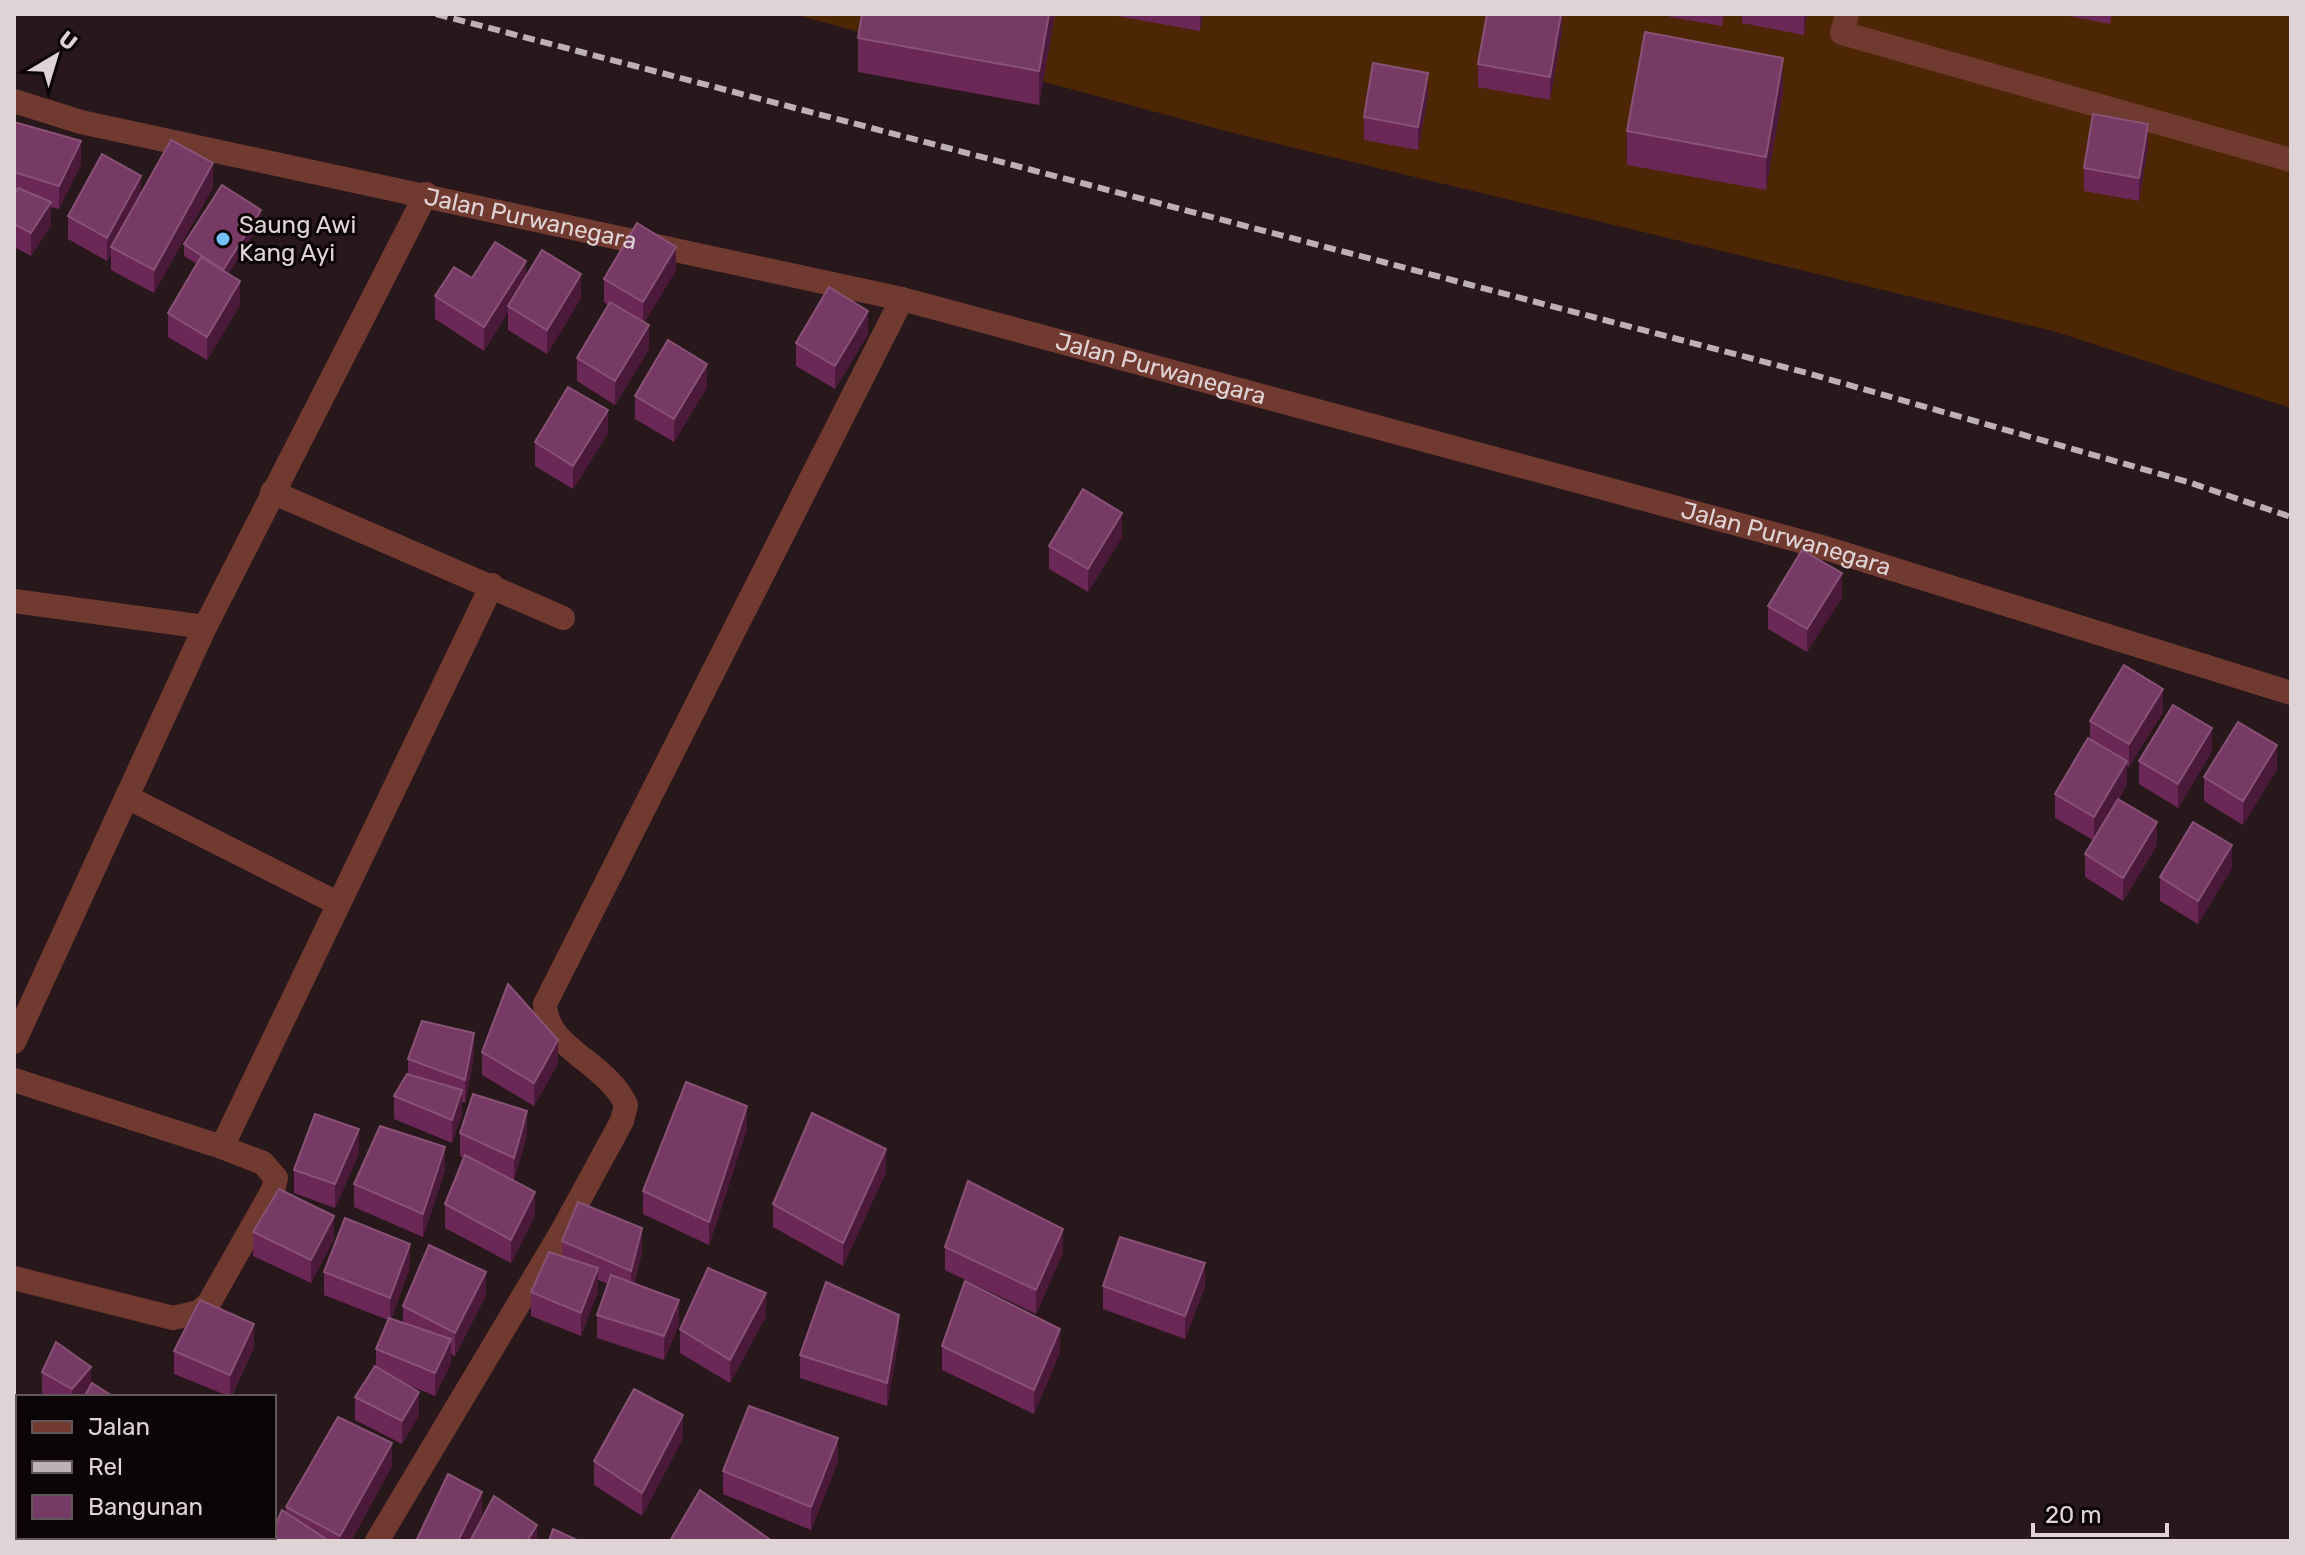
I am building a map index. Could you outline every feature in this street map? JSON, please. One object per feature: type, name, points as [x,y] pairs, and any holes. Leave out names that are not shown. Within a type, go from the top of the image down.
[{"type":"street","points":[[1847,14],[1842,33],[2291,160]]},
{"type":"street","name":"Jalan Purwanegara","points":[[14,101],[81,122],[902,299],[1822,547],[2291,693]]},
{"type":"street","points":[[14,1042],[205,627],[426,194]]},
{"type":"street","points":[[377,1541],[561,1233],[622,1121],[626,1105],[619,1088],[555,1036],[545,1019],[545,1004],[902,299]]},
{"type":"street","points":[[272,492],[563,618]]},
{"type":"street","points":[[222,1147],[492,585]]},
{"type":"street","points":[[14,601],[205,627]]},
{"type":"street","points":[[127,797],[337,903]]},
{"type":"street","points":[[14,1080],[222,1147],[263,1163],[276,1178],[273,1190],[209,1303],[199,1312],[173,1318],[14,1278]]},
{"type":"shaded area","points":[[793,14],[2291,14],[2291,408],[2053,331],[1237,134]]},
{"type":"building","points":[[862,14],[1049,14],[1039,71],[858,38]]},
{"type":"building","points":[[1487,14],[1561,14],[1550,77],[1478,64]]},
{"type":"building","points":[[1645,32],[1783,58],[1766,157],[1627,131]]},
{"type":"building","points":[[1373,63],[1428,73],[1418,127],[1364,117]]},
{"type":"building","points":[[2093,114],[2148,124],[2139,178],[2084,168]]},
{"type":"building","points":[[14,122],[81,141],[59,186],[14,172]]},
{"type":"building","points":[[171,140],[213,163],[154,270],[111,247]]},
{"type":"building","points":[[102,154],[141,176],[107,238],[68,216]]},
{"type":"building","name":"Saung Awi Kang Ayi","points":[[222,185],[261,210],[223,270],[184,244]]},
{"type":"building","points":[[18,188],[51,202],[31,233],[14,224],[14,195]]},
{"type":"building","points":[[637,223],[676,247],[643,302],[604,279]]},
{"type":"building","points":[[495,242],[526,261],[484,327],[435,296],[454,267],[472,278]]},
{"type":"building","points":[[542,250],[581,274],[547,330],[508,306]]},
{"type":"building","points":[[201,257],[240,281],[207,337],[168,313]]},
{"type":"building","points":[[829,287],[868,311],[835,366],[796,343]]},
{"type":"building","points":[[610,302],[649,325],[615,381],[577,358]]},
{"type":"building","points":[[668,340],[707,364],[674,419],[635,396]]},
{"type":"building","points":[[568,387],[608,410],[573,466],[535,442]]},
{"type":"building","points":[[1083,489],[1122,513],[1088,569],[1049,546]]},
{"type":"building","points":[[1802,550],[1842,573],[1807,629],[1768,606]]},
{"type":"building","points":[[2124,665],[2163,689],[2129,744],[2090,721]]},
{"type":"building","points":[[2173,705],[2212,728],[2178,784],[2139,761]]},
{"type":"building","points":[[2238,722],[2277,745],[2243,801],[2204,777]]},
{"type":"building","points":[[2088,738],[2127,761],[2094,817],[2055,794]]},
{"type":"building","points":[[2118,799],[2157,822],[2123,878],[2085,854]]},
{"type":"building","points":[[2193,822],[2232,845],[2198,901],[2160,877]]},
{"type":"building","points":[[508,984],[558,1040],[534,1083],[482,1052]]},
{"type":"building","points":[[422,1021],[474,1033],[465,1080],[408,1059]]},
{"type":"building","points":[[407,1074],[462,1090],[452,1120],[394,1096]]},
{"type":"building","points":[[686,1082],[747,1106],[709,1222],[643,1191]]},
{"type":"building","points":[[473,1094],[527,1111],[514,1158],[460,1133]]},
{"type":"building","points":[[812,1113],[886,1149],[843,1243],[773,1204]]},
{"type":"building","points":[[315,1114],[359,1129],[335,1184],[294,1170]]},
{"type":"building","points":[[380,1126],[445,1147],[423,1214],[354,1184]]},
{"type":"building","points":[[465,1155],[535,1192],[511,1240],[445,1204]]},
{"type":"building","points":[[968,1181],[1063,1229],[1036,1290],[945,1247]]},
{"type":"building","points":[[279,1189],[334,1216],[311,1260],[253,1232]]},
{"type":"building","points":[[578,1202],[642,1228],[631,1271],[562,1241]]},
{"type":"building","points":[[345,1218],[410,1244],[390,1298],[324,1272]]},
{"type":"building","points":[[1120,1237],[1205,1263],[1185,1316],[1103,1286]]},
{"type":"building","points":[[429,1245],[486,1272],[455,1333],[403,1306]]},
{"type":"building","points":[[549,1252],[598,1268],[581,1313],[531,1292]]},
{"type":"building","points":[[708,1268],[766,1293],[730,1360],[680,1329]]},
{"type":"building","points":[[611,1275],[679,1300],[664,1336],[597,1315]]},
{"type":"building","points":[[965,1281],[1060,1329],[1034,1390],[942,1346]]},
{"type":"building","points":[[826,1282],[899,1315],[887,1383],[800,1355]]},
{"type":"building","points":[[200,1300],[254,1324],[230,1375],[174,1351]]},
{"type":"building","points":[[389,1318],[451,1339],[435,1373],[376,1349]]},
{"type":"building","points":[[56,1342],[91,1367],[72,1389],[42,1372]]},
{"type":"building","points":[[375,1366],[419,1392],[402,1421],[355,1397]]},
{"type":"building","points":[[92,1383],[111,1395],[85,1395]]},
{"type":"building","points":[[634,1389],[683,1415],[642,1493],[594,1461]]},
{"type":"building","points":[[749,1406],[838,1438],[811,1507],[723,1471]]},
{"type":"building","points":[[338,1417],[392,1443],[340,1536],[286,1507]]},
{"type":"building","points":[[448,1474],[482,1492],[458,1541],[416,1541]]},
{"type":"building","points":[[700,1490],[772,1541],[670,1541]]},
{"type":"building","points":[[494,1496],[537,1525],[527,1541],[470,1541]]},
{"type":"building","points":[[282,1510],[329,1541],[268,1541],[276,1539],[276,1524]]},
{"type":"building","points":[[553,1529],[579,1541],[549,1541]]},
{"type":"building","points":[[214,1539],[249,1539],[248,1541]]},
{"type":"railway","points":[[436,14],[1807,373],[2188,482],[2291,517]]},
{"type":"place","name":"Saung Awi Kang Ayi","points":[[223,239]]}]
